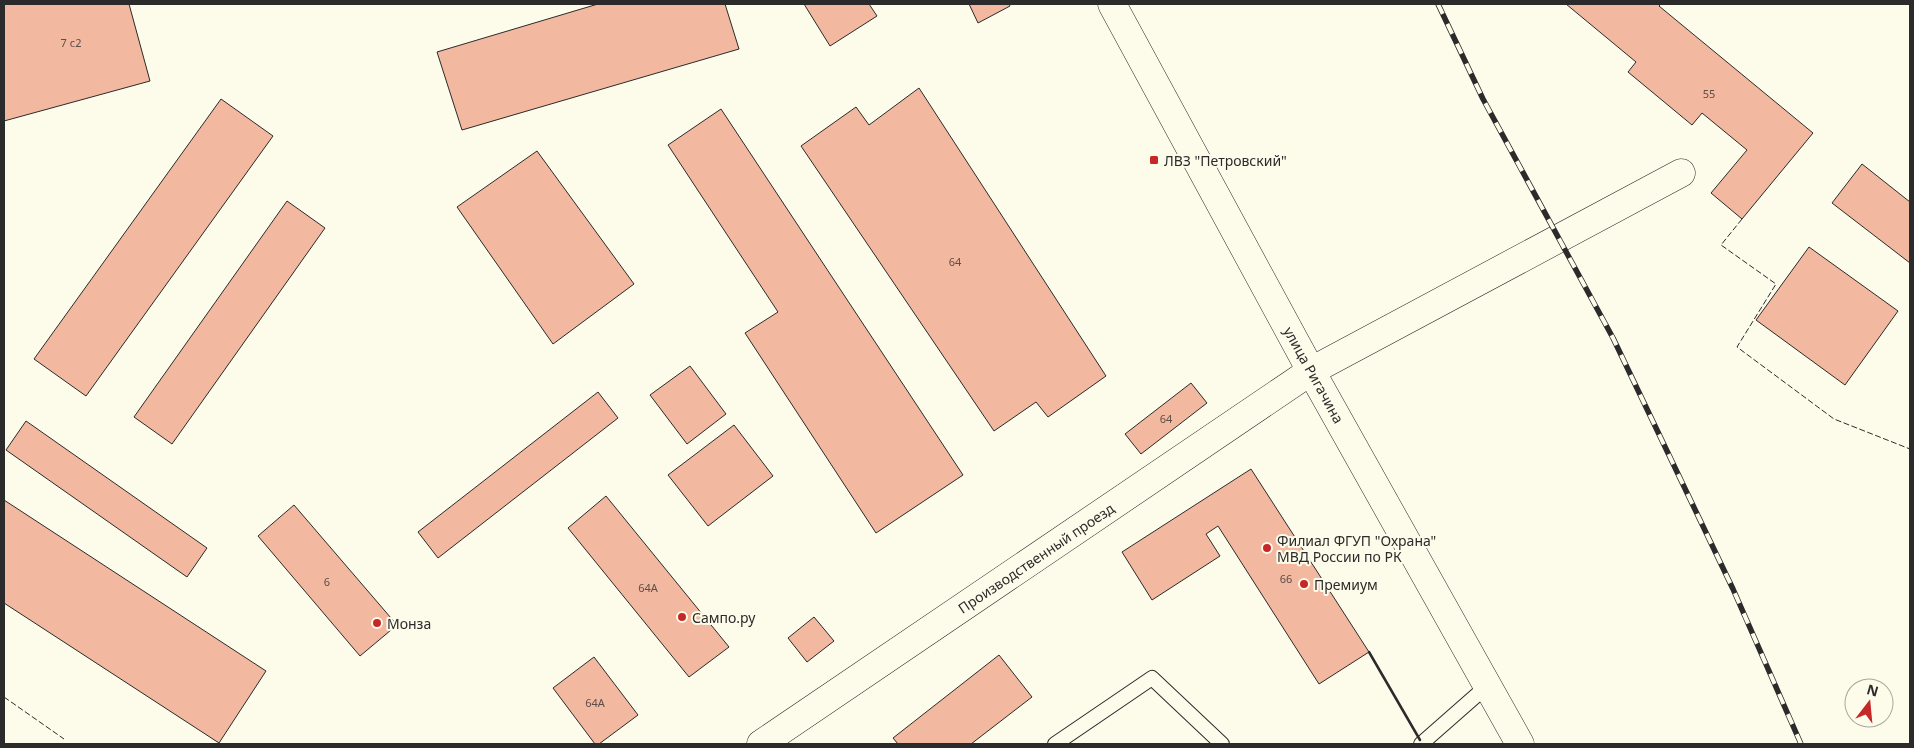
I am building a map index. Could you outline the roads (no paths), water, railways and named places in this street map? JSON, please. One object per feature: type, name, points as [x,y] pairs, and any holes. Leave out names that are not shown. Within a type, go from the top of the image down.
[{"type":"street","name":"улица Ригачина","points":[[1112,4],[1311,371],[1520,744]]},
{"type":"street","name":"Производственный проезд","points":[[761,744],[1311,371],[1681,173]]},
{"type":"lane","points":[[1055,744],[1152,678],[1222,744]]},
{"type":"lane","points":[[1421,744],[1487,686]]},
{"type":"railway","points":[[1438,4],[1483,99],[1613,338],[1733,589],[1801,744]]},
{"type":"place","name":"ЛВЗ \"Петровский\"","points":[[1154,160]]},
{"type":"place","name":"Филиал ФГУП \"Охрана\" МВД России по РК","points":[[1267,548]]},
{"type":"place","name":"Премиум","points":[[1304,584]]},
{"type":"place","name":"Сампо.ру","points":[[682,617]]},
{"type":"place","name":"Монза","points":[[377,623]]}]
